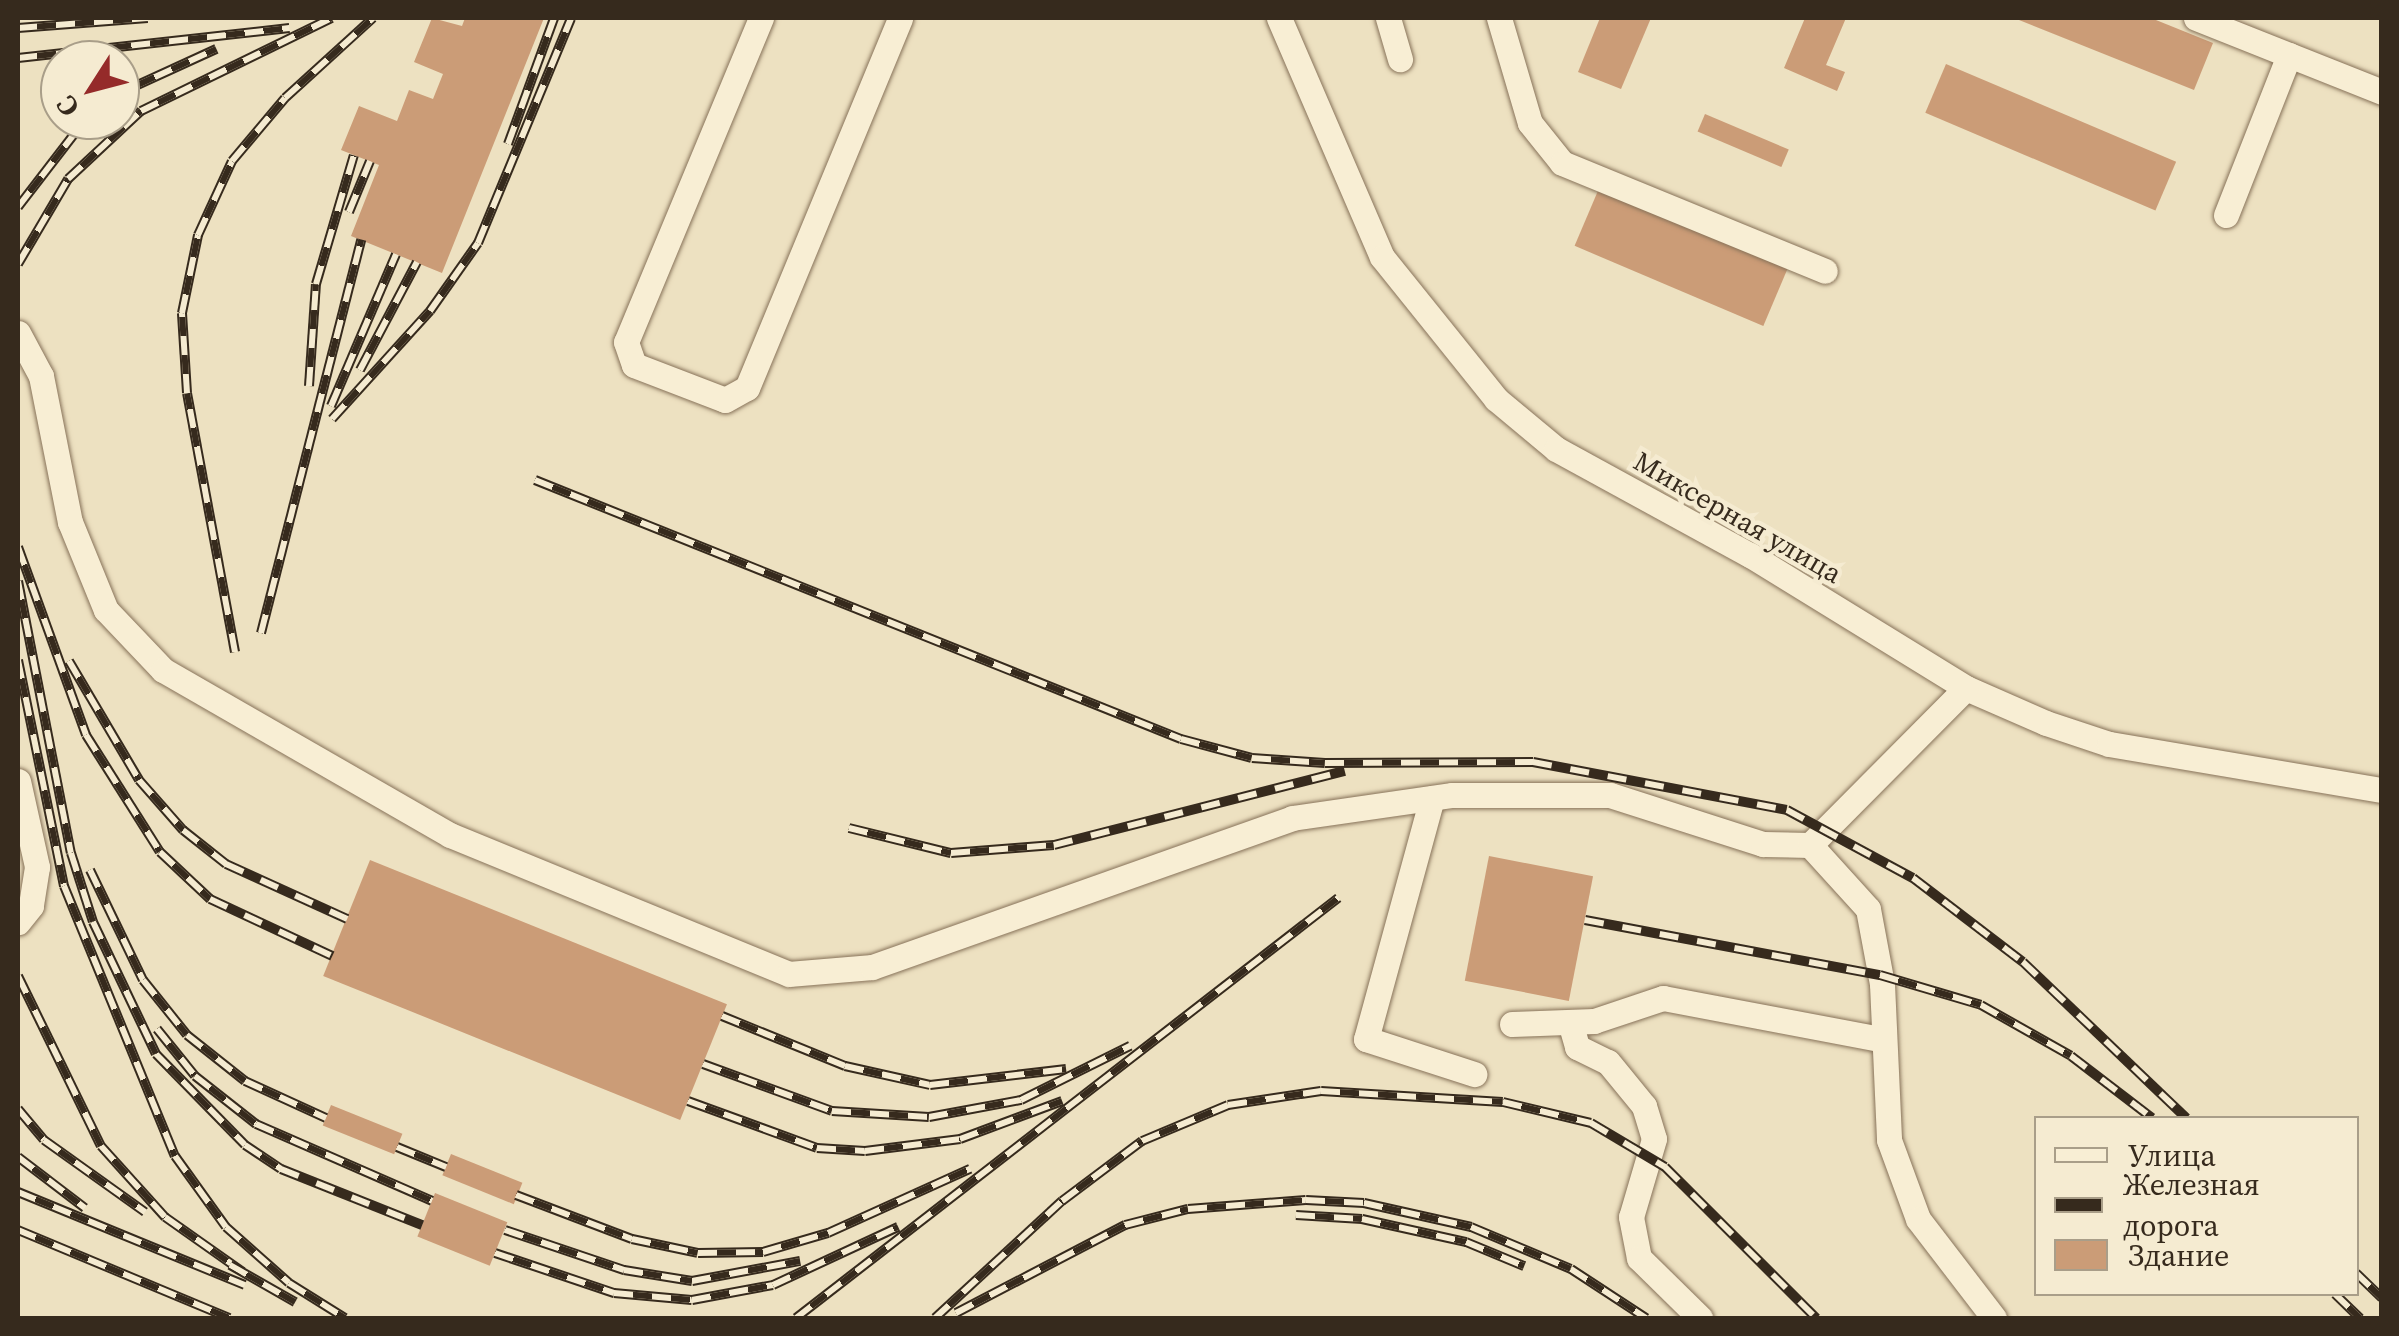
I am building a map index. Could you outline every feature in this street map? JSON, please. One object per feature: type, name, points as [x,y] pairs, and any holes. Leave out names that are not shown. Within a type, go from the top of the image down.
[{"type":"street","points":[[761,18],[626,342],[634,364],[726,400],[747,388],[900,18]]},
{"type":"street","name":"Миксерная улица","points":[[1279,18],[1382,257],[1496,399],[1556,449],[1750,555],[1966,688],[2109,744],[2382,790]]},
{"type":"street","points":[[1388,18],[1400,59]]},
{"type":"street","points":[[1499,18],[1530,122],[1562,163],[1824,270]]},
{"type":"street","points":[[2196,18],[2382,92]]},
{"type":"street","points":[[2226,215],[2289,55]]},
{"type":"street","points":[[18,333],[40,376],[70,522],[106,610],[163,670],[450,834],[789,974],[872,967],[1292,818],[1432,798],[1610,795],[1763,844],[1810,845],[1966,688]]},
{"type":"street","points":[[18,781],[37,867],[31,906],[18,922]]},
{"type":"street","points":[[1432,798],[1366,1039],[1474,1074]]},
{"type":"street","points":[[1810,845],[1868,909],[1882,984],[1879,1040],[1889,1140],[1918,1220],[1994,1318]]},
{"type":"street","points":[[1512,1024],[1570,1022],[1663,998],[1879,1040]]},
{"type":"street","points":[[1570,1022],[1578,1047],[1608,1062],[1644,1106],[1654,1139],[1631,1217],[1640,1258],[1700,1318]]},
{"type":"building","points":[[432,18],[462,26],[465,18],[544,18],[442,273],[351,236],[379,165],[341,150],[359,106],[397,121],[409,90],[433,99],[443,74],[414,62]]},
{"type":"building","points":[[1600,18],[1651,18],[1621,89],[1578,72]]},
{"type":"building","points":[[1805,18],[1846,18],[1826,65],[1845,72],[1837,91],[1784,68]]},
{"type":"building","points":[[2014,18],[2151,18],[2213,43],[2194,90]]},
{"type":"building","points":[[1946,64],[2176,162],[2155,210],[1925,113]]},
{"type":"building","points":[[1705,114],[1789,150],[1781,167],[1698,131]]},
{"type":"building","points":[[1600,186],[1789,266],[1763,326],[1575,246]]},
{"type":"building","points":[[1489,856],[1593,876],[1569,1001],[1465,981]]},
{"type":"building","points":[[370,860],[727,1004],[680,1120],[323,976]]},
{"type":"building","points":[[331,1105],[402,1134],[394,1154],[323,1125]]},
{"type":"building","points":[[451,1154],[522,1183],[514,1204],[442,1175]]},
{"type":"building","points":[[435,1193],[507,1222],[490,1266],[417,1237]]},
{"type":"railway","points":[[18,28],[148,18]]},
{"type":"railway","points":[[18,264],[68,179],[141,111],[332,18]]},
{"type":"railway","points":[[235,652],[187,393],[182,313],[198,235],[232,161],[285,98],[373,18]]},
{"type":"railway","points":[[508,144],[554,18]]},
{"type":"railway","points":[[332,419],[430,311],[478,243],[571,18]]},
{"type":"railway","points":[[18,58],[289,28]]},
{"type":"railway","points":[[140,84],[216,49]]},
{"type":"railway","points":[[18,207],[70,140]]},
{"type":"railway","points":[[309,386],[316,284],[354,155]]},
{"type":"railway","points":[[349,212],[370,161]]},
{"type":"railway","points":[[261,633],[361,240]]},
{"type":"railway","points":[[331,406],[396,254]]},
{"type":"railway","points":[[360,370],[417,262]]},
{"type":"railway","points":[[535,480],[1181,739],[1252,758],[1325,763],[1533,762],[1787,810],[1913,878],[2023,962],[2184,1116]]},
{"type":"railway","points":[[18,547],[86,735],[160,852],[210,899],[332,956]]},
{"type":"railway","points":[[18,581],[71,853],[93,922],[156,1054],[245,1145],[281,1169],[422,1225]]},
{"type":"railway","points":[[18,660],[64,886],[175,1156],[226,1227],[289,1283],[345,1318]]},
{"type":"railway","points":[[69,661],[139,780],[183,830],[226,864],[347,919]]},
{"type":"railway","points":[[849,828],[951,853],[1054,845],[1345,771]]},
{"type":"railway","points":[[90,870],[143,980],[187,1035],[245,1081],[326,1118]]},
{"type":"railway","points":[[796,1318],[1338,898]]},
{"type":"railway","points":[[1585,920],[1880,975],[1981,1005],[2071,1056],[2149,1116]]},
{"type":"railway","points":[[18,976],[101,1146],[165,1217],[243,1272]]},
{"type":"railway","points":[[722,1016],[845,1066],[930,1085],[1066,1069]]},
{"type":"railway","points":[[157,1029],[195,1076],[256,1124],[432,1201]]},
{"type":"railway","points":[[703,1064],[832,1111],[929,1117],[1021,1100],[1130,1046]]},
{"type":"railway","points":[[935,1318],[1062,1201],[1142,1141],[1228,1105],[1321,1091],[1503,1102],[1591,1123],[1665,1167],[1816,1318]]},
{"type":"railway","points":[[688,1101],[817,1148],[865,1151],[960,1139],[1062,1101]]},
{"type":"railway","points":[[18,1109],[44,1140],[145,1212]]},
{"type":"railway","points":[[397,1147],[446,1167]]},
{"type":"railway","points":[[18,1157],[85,1208]]},
{"type":"railway","points":[[516,1195],[632,1239],[698,1253],[763,1252],[828,1233],[970,1169]]},
{"type":"railway","points":[[18,1192],[245,1285]]},
{"type":"railway","points":[[956,1313],[1125,1225],[1188,1209],[1306,1200],[1364,1203],[1471,1227],[1571,1269],[1646,1318]]},
{"type":"railway","points":[[1296,1215],[1362,1219],[1466,1242],[1524,1266]]},
{"type":"railway","points":[[495,1253],[614,1293],[692,1300],[773,1285],[898,1227]]},
{"type":"railway","points":[[18,1230],[229,1318]]},
{"type":"railway","points":[[505,1230],[624,1270],[692,1281],[800,1261]]},
{"type":"railway","points":[[230,1265],[295,1302]]},
{"type":"railway","points":[[2359,1276],[2382,1298]]},
{"type":"railway","points":[[2337,1296],[2360,1318]]}]
